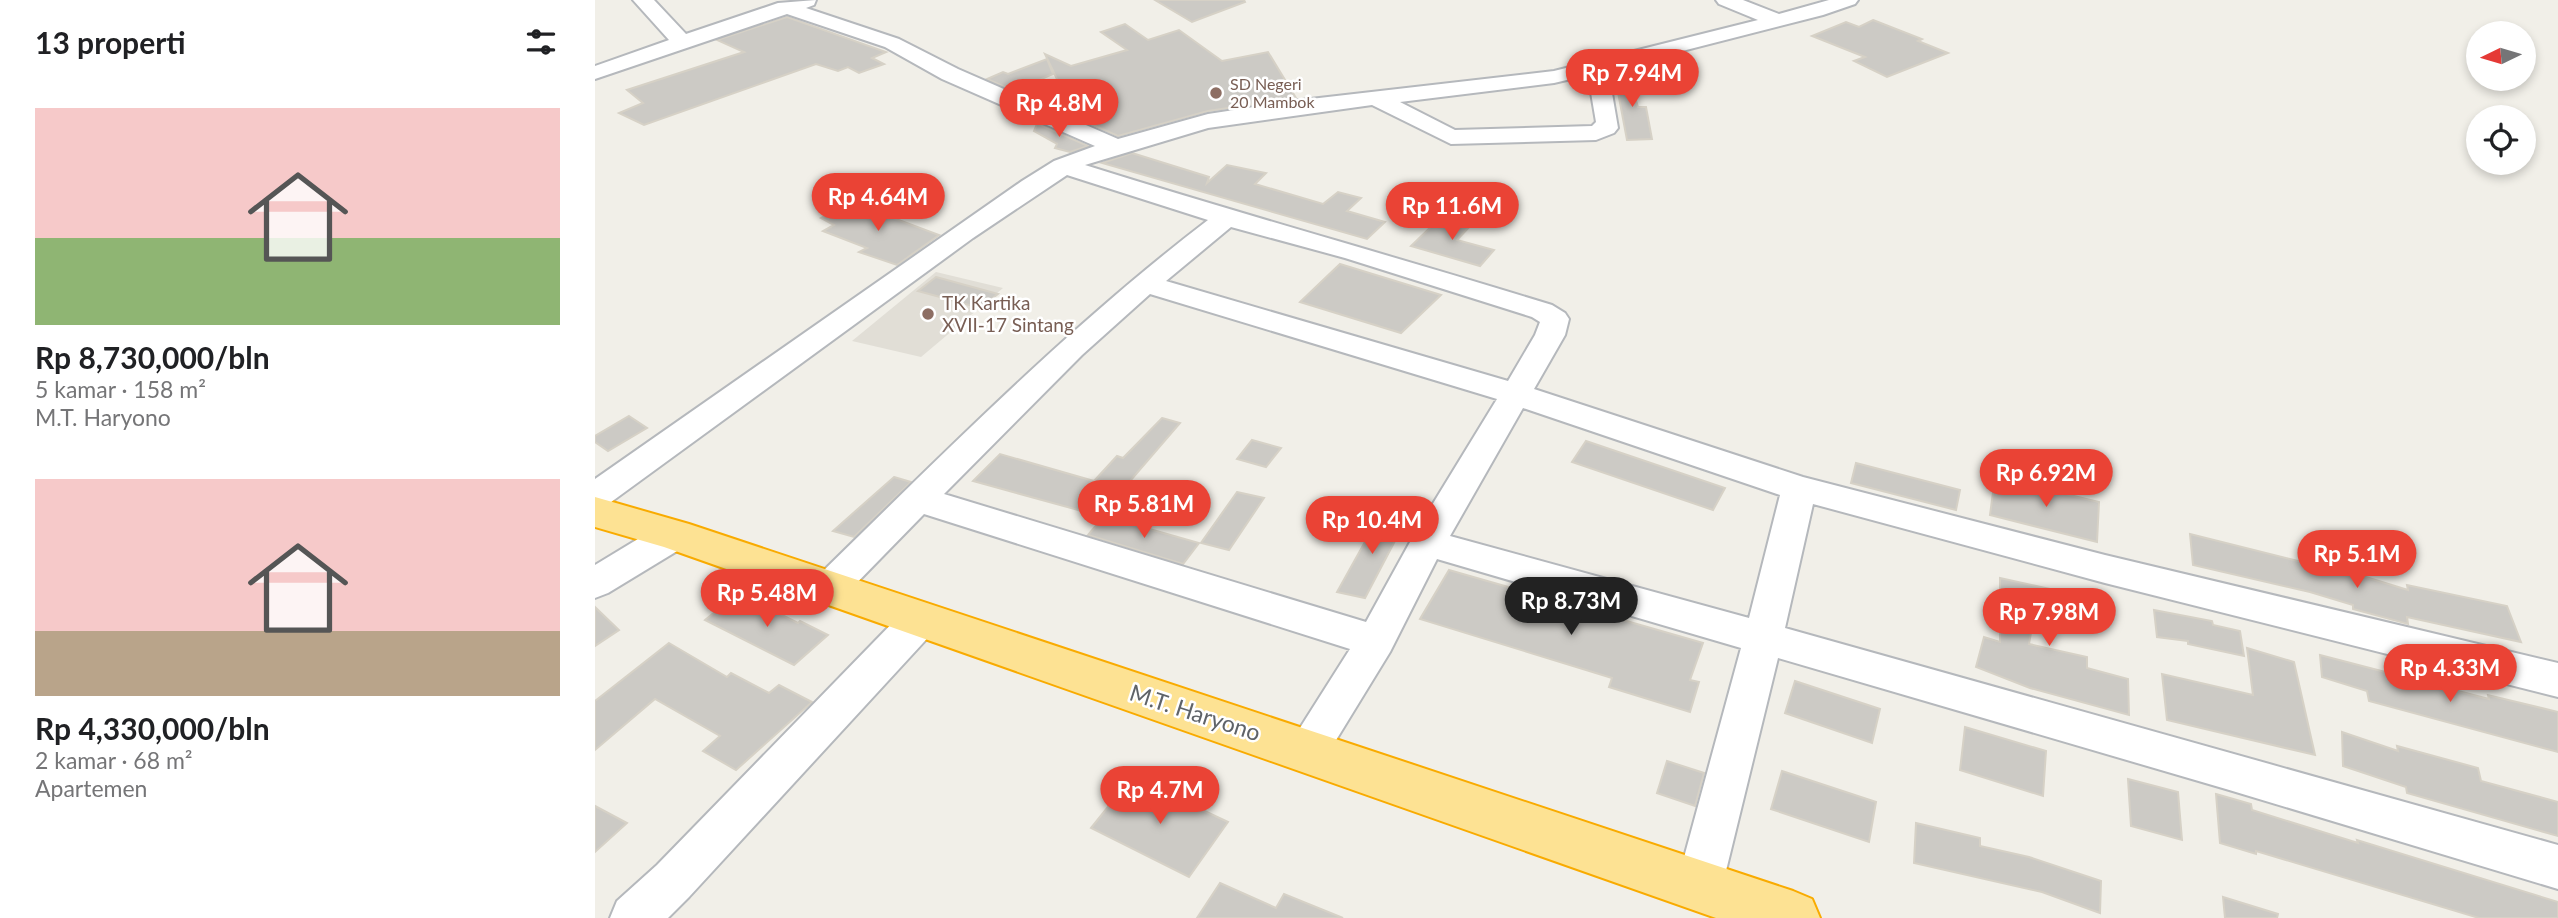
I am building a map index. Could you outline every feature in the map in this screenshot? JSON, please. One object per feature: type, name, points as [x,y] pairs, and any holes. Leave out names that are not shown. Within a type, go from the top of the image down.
[{"type":"highway","name":"M.T. Haryono","points":[[595,512],[674,535],[1793,918]]},
{"type":"street","points":[[643,0],[682,42]]},
{"type":"street","points":[[595,73],[810,0]]},
{"type":"street","points":[[1726,0],[1779,21]]},
{"type":"street","points":[[595,496],[964,232],[1063,166],[1115,146],[1209,121],[1375,97],[1554,77],[1779,21],[1848,0]]},
{"type":"street","points":[[785,7],[892,43],[950,74],[1115,146]]},
{"type":"street","points":[[1375,97],[1451,136],[1596,133],[1606,128],[1607,122],[1597,67]]},
{"type":"street","points":[[1063,166],[1227,218],[1394,264],[1551,315],[1554,324],[1550,335],[1428,543],[1376,642],[1307,750]]},
{"type":"street","points":[[829,588],[1084,336],[1144,283],[1227,218]]},
{"type":"street","points":[[1144,283],[1516,394],[1799,488],[2105,569],[2558,680]]},
{"type":"street","points":[[1699,887],[1799,488]]},
{"type":"street","points":[[919,499],[1376,642]]},
{"type":"street","points":[[595,583],[674,535]]},
{"type":"street","points":[[1428,543],[2226,769],[2558,867]]},
{"type":"street","points":[[634,918],[683,871],[920,620]]},
{"type":"shaded area","name":"TK Kartika XVII-17 Sintang","points":[[936,272],[1003,288],[921,357],[852,341]]},
{"type":"building","points":[[1155,0],[1244,0],[1245,2],[1192,22]]},
{"type":"building","points":[[787,17],[886,52],[872,58],[884,64],[859,73],[848,67],[838,71],[816,64],[644,125],[619,113],[643,103],[627,90],[744,52],[717,40]]},
{"type":"building","points":[[1873,20],[1922,39],[1918,41],[1948,53],[1887,77],[1854,61],[1865,57],[1812,36],[1846,22],[1859,27]]},
{"type":"building","points":[[1125,24],[1148,40],[1179,30],[1222,61],[1268,52],[1296,98],[1208,111],[1118,136],[1075,117],[1045,54],[1071,66],[1127,50],[1101,32]]},
{"type":"building","points":[[1047,59],[1053,74],[1014,91],[987,79],[1003,72],[1008,74]]},
{"type":"building","points":[[1626,68],[1638,107],[1646,107],[1652,139],[1627,140],[1614,71]]},
{"type":"building","points":[[1037,124],[1088,146],[1070,152],[1055,148],[1057,144],[1034,131]]},
{"type":"building","points":[[1132,153],[1209,177],[1207,183],[1227,165],[1266,173],[1255,184],[1323,204],[1338,192],[1361,198],[1347,211],[1385,222],[1367,239],[1102,163]]},
{"type":"building","points":[[855,201],[939,235],[897,265],[859,252],[867,248],[823,231],[834,225],[821,218]]},
{"type":"building","points":[[1441,217],[1471,225],[1457,240],[1494,250],[1480,266],[1411,246]]},
{"type":"building","points":[[1340,264],[1441,295],[1401,333],[1300,302]]},
{"type":"building","points":[[936,277],[998,294],[980,308],[918,291]]},
{"type":"building","points":[[629,416],[647,428],[608,451],[595,442],[595,436]]},
{"type":"building","points":[[1162,418],[1180,423],[1100,516],[973,481],[1000,454],[1094,481],[1117,456],[1123,458]]},
{"type":"building","points":[[1252,440],[1281,448],[1266,467],[1237,459]]},
{"type":"building","points":[[1586,441],[1725,488],[1713,510],[1572,462]]},
{"type":"building","points":[[1856,463],[1960,490],[1956,510],[1851,483]]},
{"type":"building","points":[[894,477],[911,482],[854,537],[833,531]]},
{"type":"building","points":[[1995,477],[2099,502],[2097,542],[1990,515]]},
{"type":"building","points":[[1237,492],[1264,498],[1229,550],[1201,543]]},
{"type":"building","points":[[1381,513],[1407,518],[1365,598],[1337,592]]},
{"type":"building","points":[[1104,516],[1199,543],[1183,564],[1088,535]]},
{"type":"building","points":[[2190,534],[2340,569],[2408,590],[2407,585],[2507,606],[2521,642],[2407,617],[2408,624],[2353,609],[2353,605],[2310,592],[2193,565]]},
{"type":"building","points":[[1449,570],[1703,643],[1690,680],[1699,682],[1690,712],[1609,687],[1612,678],[1420,619]]},
{"type":"building","points":[[2000,578],[2096,599],[2098,630],[2033,621],[2029,644],[2087,657],[2087,668],[2128,679],[2129,715],[2030,688],[1976,667],[1984,637],[2000,642]]},
{"type":"building","points":[[738,593],[828,635],[794,665],[705,620]]},
{"type":"building","points":[[595,607],[619,630],[595,646]]},
{"type":"building","points":[[2154,610],[2212,621],[2213,625],[2240,631],[2244,656],[2188,644],[2188,641],[2157,637]]},
{"type":"building","points":[[669,643],[727,677],[731,673],[769,693],[779,685],[812,702],[736,770],[703,751],[720,736],[655,699],[595,750],[595,701]]},
{"type":"building","points":[[2247,648],[2294,662],[2315,755],[2167,720],[2162,674],[2253,695]]},
{"type":"building","points":[[2320,655],[2489,699],[2488,695],[2558,712],[2558,752],[2369,701],[2367,691],[2322,677]]},
{"type":"building","points":[[1795,681],[1880,709],[1872,743],[1785,713]]},
{"type":"building","points":[[1965,727],[2046,751],[2043,796],[1960,770]]},
{"type":"building","points":[[2342,732],[2398,751],[2397,746],[2478,768],[2481,781],[2558,802],[2558,836],[2407,793],[2406,787],[2343,766]]},
{"type":"building","points":[[1667,761],[1704,773],[1695,806],[1657,793]]},
{"type":"building","points":[[1782,771],[1876,802],[1869,842],[1771,809]]},
{"type":"building","points":[[1132,777],[1228,822],[1189,877],[1091,828]]},
{"type":"building","points":[[2128,779],[2178,792],[2182,840],[2131,826]]},
{"type":"building","points":[[2216,794],[2251,804],[2252,810],[2558,902],[2558,918],[2479,918],[2256,851],[2256,854],[2220,843]]},
{"type":"building","points":[[595,806],[627,823],[595,852]]},
{"type":"building","points":[[1916,823],[1980,838],[1980,846],[2029,857],[2101,881],[2100,913],[2042,892],[1914,863]]},
{"type":"building","points":[[1220,883],[1276,908],[1284,894],[1343,918],[1197,918]]},
{"type":"building","points":[[2223,897],[2278,914],[2277,918],[2225,918]]},
{"type":"place","name":"SD Negeri 20 Mambok","points":[[1216,93]]},
{"type":"place","name":"TK Kartika XVII-17 Sintang","points":[[928,314]]}]
